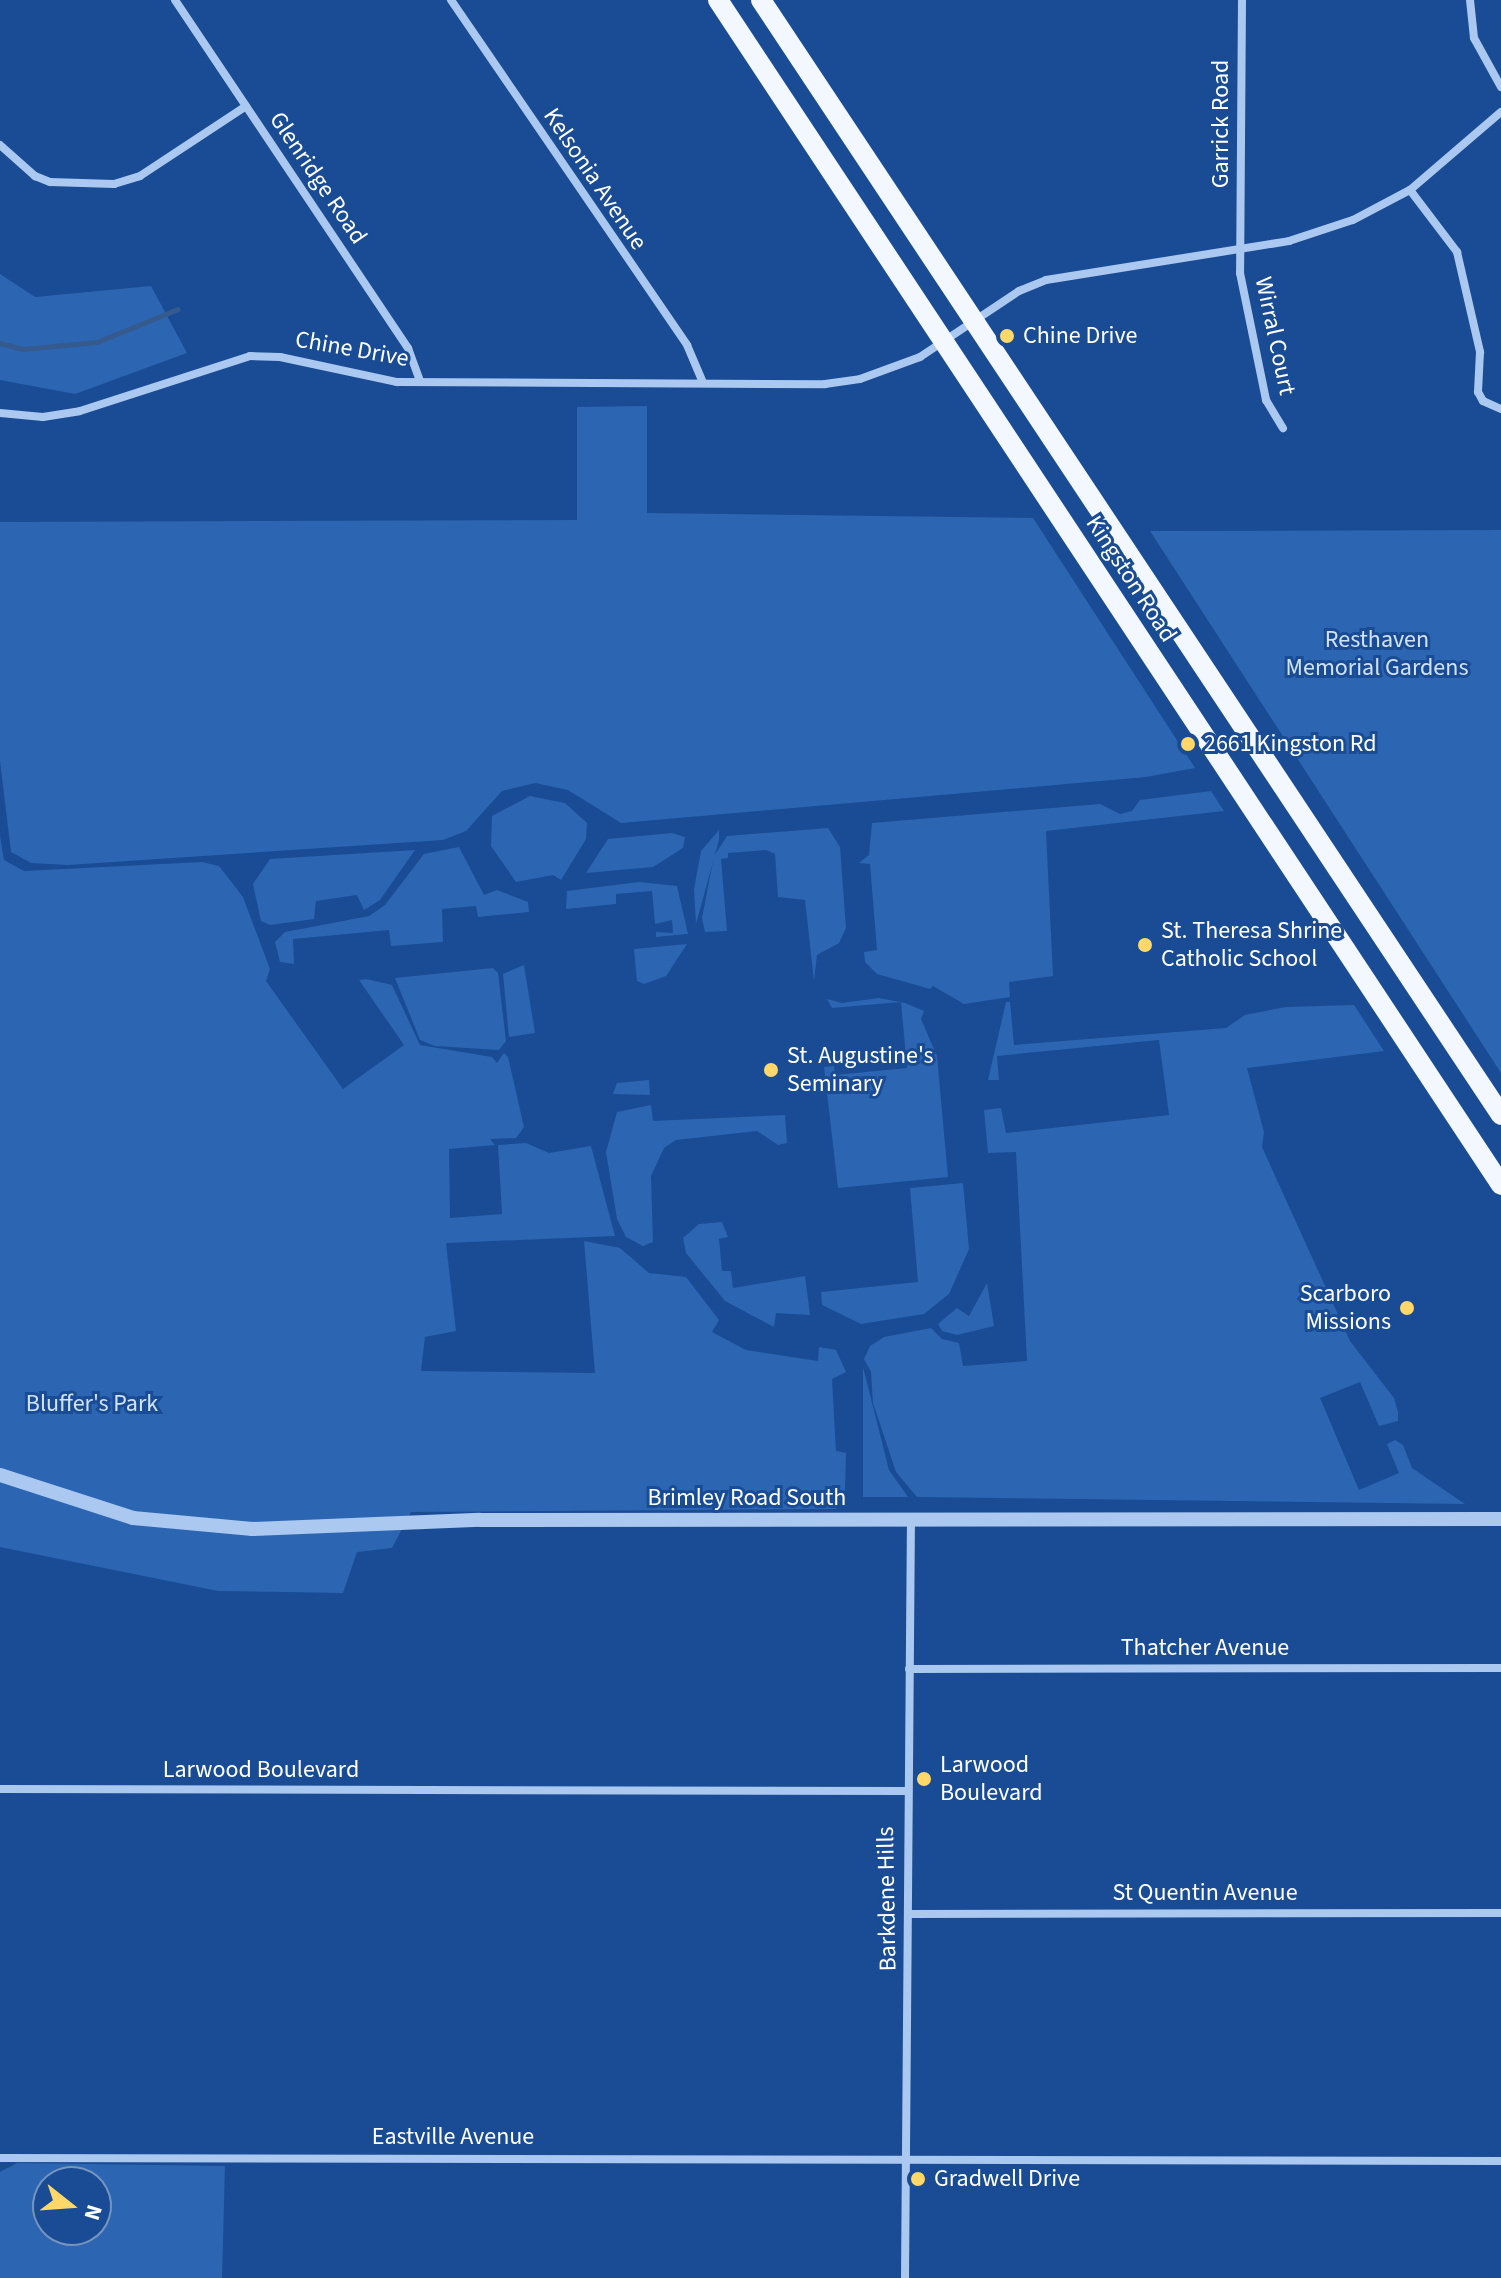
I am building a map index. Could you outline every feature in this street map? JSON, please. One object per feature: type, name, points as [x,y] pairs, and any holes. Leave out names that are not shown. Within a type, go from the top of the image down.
[{"type":"main road","name":"Kingston Road","points":[[718,0],[1501,1185]]},
{"type":"main road","name":"Kingston Road","points":[[761,0],[1501,1115]]},
{"type":"street","name":"Glenridge Road","points":[[175,0],[408,348],[420,381]]},
{"type":"street","name":"Kelsonia Avenue","points":[[451,0],[687,345],[702,381]]},
{"type":"street","name":"Garrick Road","points":[[1241,249],[1242,0]]},
{"type":"street","points":[[1470,0],[1474,38],[1501,87]]},
{"type":"street","points":[[0,145],[35,176],[50,182],[114,184],[140,176],[246,106]]},
{"type":"street","name":"Chine Drive","points":[[0,413],[43,417],[80,411],[250,356],[280,357],[369,378],[420,381],[845,382],[896,369],[943,343],[1019,291],[1046,280],[1241,249],[1333,228],[1410,190],[1501,112]]},
{"type":"street","points":[[1410,190],[1457,252],[1480,352],[1478,392],[1483,401],[1501,409]]},
{"type":"street","name":"Wirral Court","points":[[1241,249],[1240,273],[1266,400],[1283,428]]},
{"type":"street","name":"Brimley Road South","points":[[0,1475],[133,1518],[252,1529],[480,1520],[1501,1519]]},
{"type":"street","name":"Barkdene Hills","points":[[905,2278],[906,1791],[911,1520]]},
{"type":"street","name":"Thatcher Avenue","points":[[909,1669],[1501,1668]]},
{"type":"street","name":"Larwood Boulevard","points":[[0,1789],[906,1791]]},
{"type":"street","name":"St Quentin Avenue","points":[[908,1914],[1501,1913]]},
{"type":"street","name":"Eastville Avenue","points":[[0,2158],[907,2159]]},
{"type":"street","points":[[907,2159],[1501,2161]]},
{"type":"green space","points":[[0,274],[35,297],[151,286],[187,353],[75,394],[0,380]]},
{"type":"green space","points":[[647,406],[647,513],[1033,518],[1195,768],[1146,777],[621,823],[568,790],[535,783],[502,791],[466,831],[443,840],[68,865],[31,863],[11,852],[0,761],[0,522],[577,520],[577,407]]},
{"type":"green space","name":"Resthaven Memorial Gardens","points":[[1501,530],[1501,1073],[1150,531]]},
{"type":"green space","points":[[1211,791],[1224,811],[1046,831],[1053,976],[1009,982],[1010,997],[964,1004],[933,986],[930,989],[877,974],[865,962],[864,952],[877,950],[870,864],[859,863],[869,855],[872,823],[1100,804],[1120,814],[1132,811],[1140,800]]},
{"type":"green space","points":[[530,796],[565,803],[587,823],[586,839],[561,880],[553,875],[516,882],[491,846],[492,816]]},
{"type":"green space","points":[[828,828],[840,847],[846,928],[839,943],[817,955],[814,981],[805,900],[778,897],[775,854],[766,850],[728,853],[728,858],[721,859],[727,931],[705,932],[702,918],[714,856],[727,836]]},
{"type":"green space","points":[[719,830],[696,924],[694,889],[701,851]]},
{"type":"green space","points":[[672,833],[685,837],[683,848],[653,867],[586,873],[608,839]]},
{"type":"green space","name":"Bluffer's Park","points":[[0,836],[4,860],[24,871],[202,862],[219,866],[243,897],[270,969],[266,981],[343,1089],[404,1045],[359,980],[392,985],[420,1045],[492,1057],[497,1063],[504,1053],[508,1057],[524,1127],[516,1138],[490,1139],[495,1145],[449,1149],[450,1218],[502,1214],[498,1145],[526,1143],[549,1153],[591,1146],[615,1236],[446,1243],[456,1331],[425,1337],[421,1371],[595,1373],[584,1241],[620,1248],[649,1273],[686,1277],[719,1320],[712,1332],[746,1350],[818,1361],[819,1347],[836,1350],[846,1372],[832,1379],[836,1451],[846,1453],[845,1490],[836,1509],[411,1512],[392,1548],[357,1552],[343,1593],[218,1591],[0,1547]]},
{"type":"green space","points":[[459,847],[484,895],[497,890],[528,902],[529,912],[478,917],[476,906],[442,909],[443,942],[391,946],[389,930],[293,939],[294,964],[280,962],[275,942],[285,932],[369,916],[385,905],[424,854]]},
{"type":"green space","points":[[415,850],[380,900],[364,910],[357,895],[316,901],[314,919],[270,925],[261,921],[253,884],[270,859]]},
{"type":"green space","points":[[639,882],[677,886],[688,934],[656,937],[656,932],[673,933],[672,920],[655,924],[652,891],[616,894],[616,904],[566,909],[567,891]]},
{"type":"green space","points":[[687,944],[666,976],[644,984],[637,981],[634,949]]},
{"type":"green space","points":[[524,965],[535,1033],[509,1037],[503,974]]},
{"type":"green space","points":[[493,968],[498,973],[506,1041],[499,1050],[435,1046],[420,1040],[395,978]]},
{"type":"green space","points":[[879,998],[900,1002],[832,1008],[827,999],[842,1003]]},
{"type":"green space","points":[[901,1002],[924,1011],[921,1019],[937,1056],[948,1177],[838,1188],[824,1067],[834,1066],[835,1075],[907,1068]]},
{"type":"green space","points":[[1006,1002],[1010,1002],[1014,1045],[1226,1028],[1245,1015],[1286,1007],[1354,1005],[1384,1051],[1247,1068],[1264,1132],[1262,1147],[1350,1341],[1394,1398],[1398,1412],[1398,1421],[1379,1426],[1360,1382],[1320,1398],[1359,1490],[1399,1473],[1387,1444],[1395,1440],[1403,1445],[1412,1468],[1465,1504],[917,1497],[896,1472],[873,1403],[871,1372],[864,1359],[870,1346],[884,1337],[931,1328],[942,1339],[959,1343],[963,1366],[1027,1361],[1016,1152],[988,1153],[984,1110],[1001,1108],[1006,1133],[1169,1115],[1159,1040],[997,1056],[999,1080],[988,1080]]},
{"type":"green space","points":[[649,1080],[650,1095],[613,1094],[617,1083]]},
{"type":"green space","points":[[651,1105],[653,1121],[785,1115],[787,1143],[778,1145],[757,1131],[676,1140],[664,1148],[651,1176],[653,1242],[643,1246],[626,1237],[617,1219],[606,1152],[617,1112]]},
{"type":"green space","points":[[963,1183],[969,1249],[949,1294],[924,1314],[861,1324],[822,1305],[821,1292],[918,1282],[910,1188]]},
{"type":"green space","points":[[722,1222],[728,1237],[719,1239],[722,1271],[731,1271],[733,1288],[805,1276],[810,1315],[776,1313],[774,1327],[725,1301],[686,1253],[683,1238],[699,1224]]},
{"type":"green space","points":[[987,1283],[994,1326],[957,1335],[942,1331],[938,1324],[957,1308],[969,1316]]},
{"type":"green space","points":[[863,1367],[889,1470],[908,1497],[863,1497]]},
{"type":"green space","points":[[17,2163],[225,2166],[222,2278],[0,2278],[0,2172]]},
{"type":"waterway","points":[[0,343],[23,349],[97,342],[178,309]]},
{"type":"place","name":"Chine Drive","points":[[1007,336]]},
{"type":"place","name":"2661 Kingston Rd","points":[[1188,744]]},
{"type":"place","name":"St. Theresa Shrine Catholic School","points":[[1145,945]]},
{"type":"place","name":"St. Augustine's Seminary","points":[[771,1070]]},
{"type":"place","name":"Scarboro Missions","points":[[1407,1308]]},
{"type":"place","name":"Larwood Boulevard","points":[[924,1779]]},
{"type":"place","name":"Gradwell Drive","points":[[918,2179]]}]
